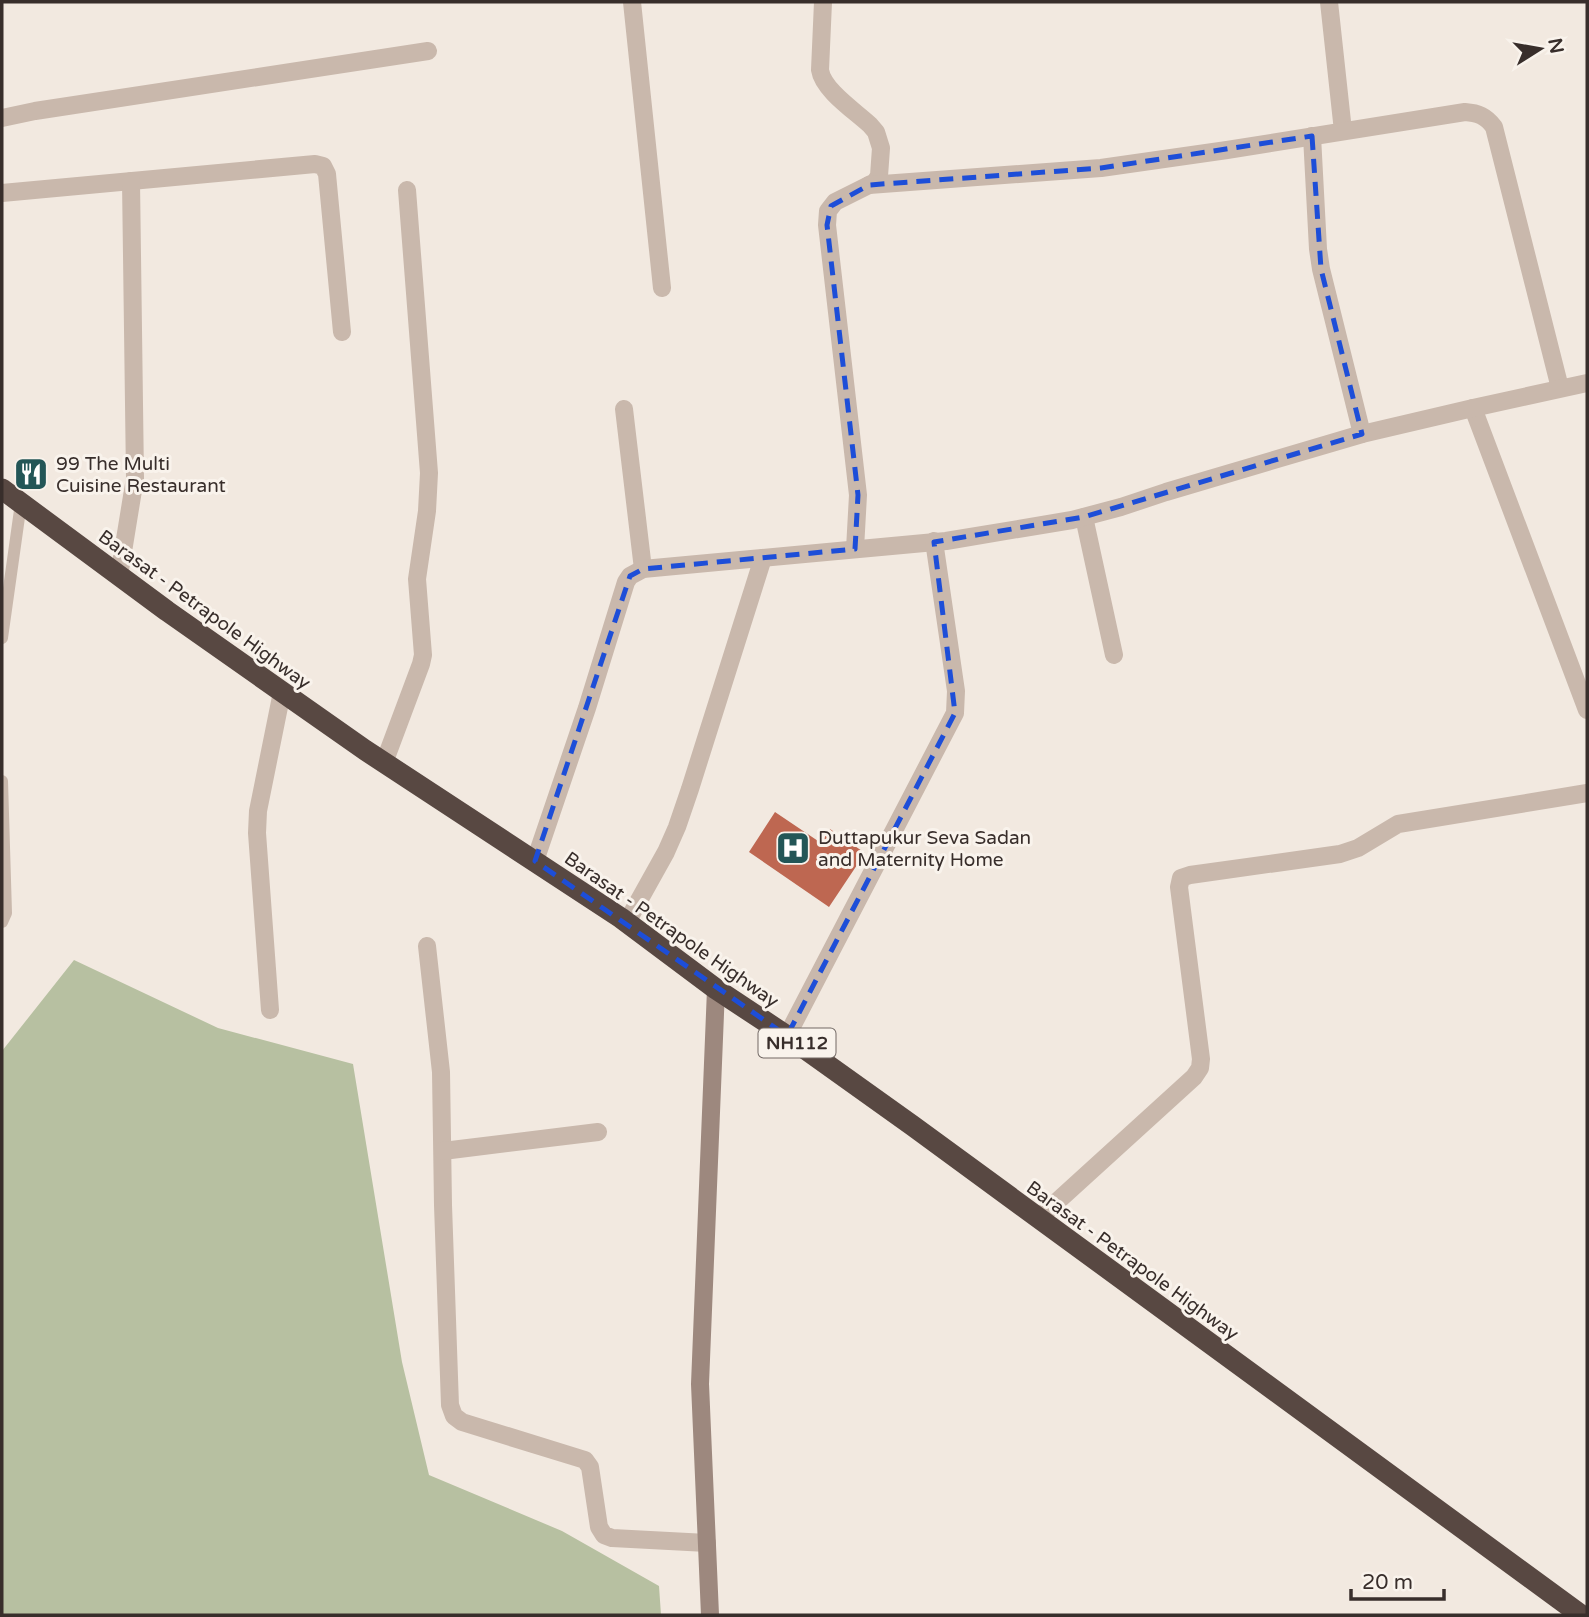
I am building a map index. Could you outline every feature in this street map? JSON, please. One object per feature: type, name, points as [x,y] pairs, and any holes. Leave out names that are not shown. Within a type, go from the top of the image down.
[{"type":"highway","name":"Barasat - Petrapole Highway","points":[[2,489],[282,692],[384,763],[627,922],[716,989],[787,1036],[1581,1615]]},
{"type":"street","points":[[632,2],[662,288]]},
{"type":"street","points":[[823,2],[820,70],[822,80],[870,125],[876,132],[881,148],[879,176],[875,182],[835,202],[828,211],[827,225],[858,495],[855,549]]},
{"type":"street","points":[[1329,2],[1343,131]]},
{"type":"street","points":[[2,118],[428,51]]},
{"type":"street","points":[[869,185],[1101,168],[1465,112],[1479,114],[1488,119],[1494,127],[1560,388]]},
{"type":"street","points":[[1312,136],[1321,269],[1362,434]]},
{"type":"street","points":[[2,193],[315,164],[323,166],[327,173],[342,332]]},
{"type":"street","points":[[119,576],[136,469],[131,181]]},
{"type":"street","points":[[384,763],[423,655],[417,579],[427,511],[429,473],[407,190]]},
{"type":"street","points":[[535,861],[626,582],[630,576],[643,569],[934,541],[1084,517],[1362,434],[1587,383]]},
{"type":"street","points":[[1474,408],[1587,710]]},
{"type":"street","points":[[624,409],[643,569]]},
{"type":"street","points":[[1084,517],[1114,655]]},
{"type":"street","points":[[787,1036],[955,713],[957,691],[934,541]]},
{"type":"street","points":[[627,922],[677,827],[762,558]]},
{"type":"street","points":[[270,1010],[257,822],[282,692]]},
{"type":"street","points":[[1039,1218],[1194,1077],[1200,1068],[1179,887],[1181,878],[1191,874],[1340,854],[1357,848],[1398,824],[1587,793]]},
{"type":"street","points":[[427,946],[441,1072],[450,1405],[454,1416],[462,1422],[585,1460],[590,1467],[599,1527],[604,1535],[612,1538],[707,1543]]},
{"type":"street","points":[[710,1615],[700,1384],[716,989]]},
{"type":"street","points":[[443,1151],[598,1132]]},
{"type":"lane","points":[[2,638],[21,503]]},
{"type":"lane","points":[[2,781],[6,913],[2,922]]},
{"type":"highlighted area","points":[[1312,136],[1321,269],[1362,434],[1084,517],[934,542],[955,713],[787,1036],[535,861],[630,576],[643,569],[855,549],[858,495],[827,225],[831,206],[869,185],[1101,168]]},
{"type":"green space","points":[[74,960],[218,1028],[353,1064],[402,1362],[429,1475],[562,1531],[659,1586],[661,1615],[2,1615],[2,1051]]},
{"type":"building","points":[[775,812],[821,843],[830,829],[865,853],[829,907],[749,852]]},
{"type":"place","name":"99 The Multi Cuisine Restaurant","points":[[31,474]]},
{"type":"place","name":"Duttapukur Seva Sadan and Maternity Home","points":[[793,848]]}]
